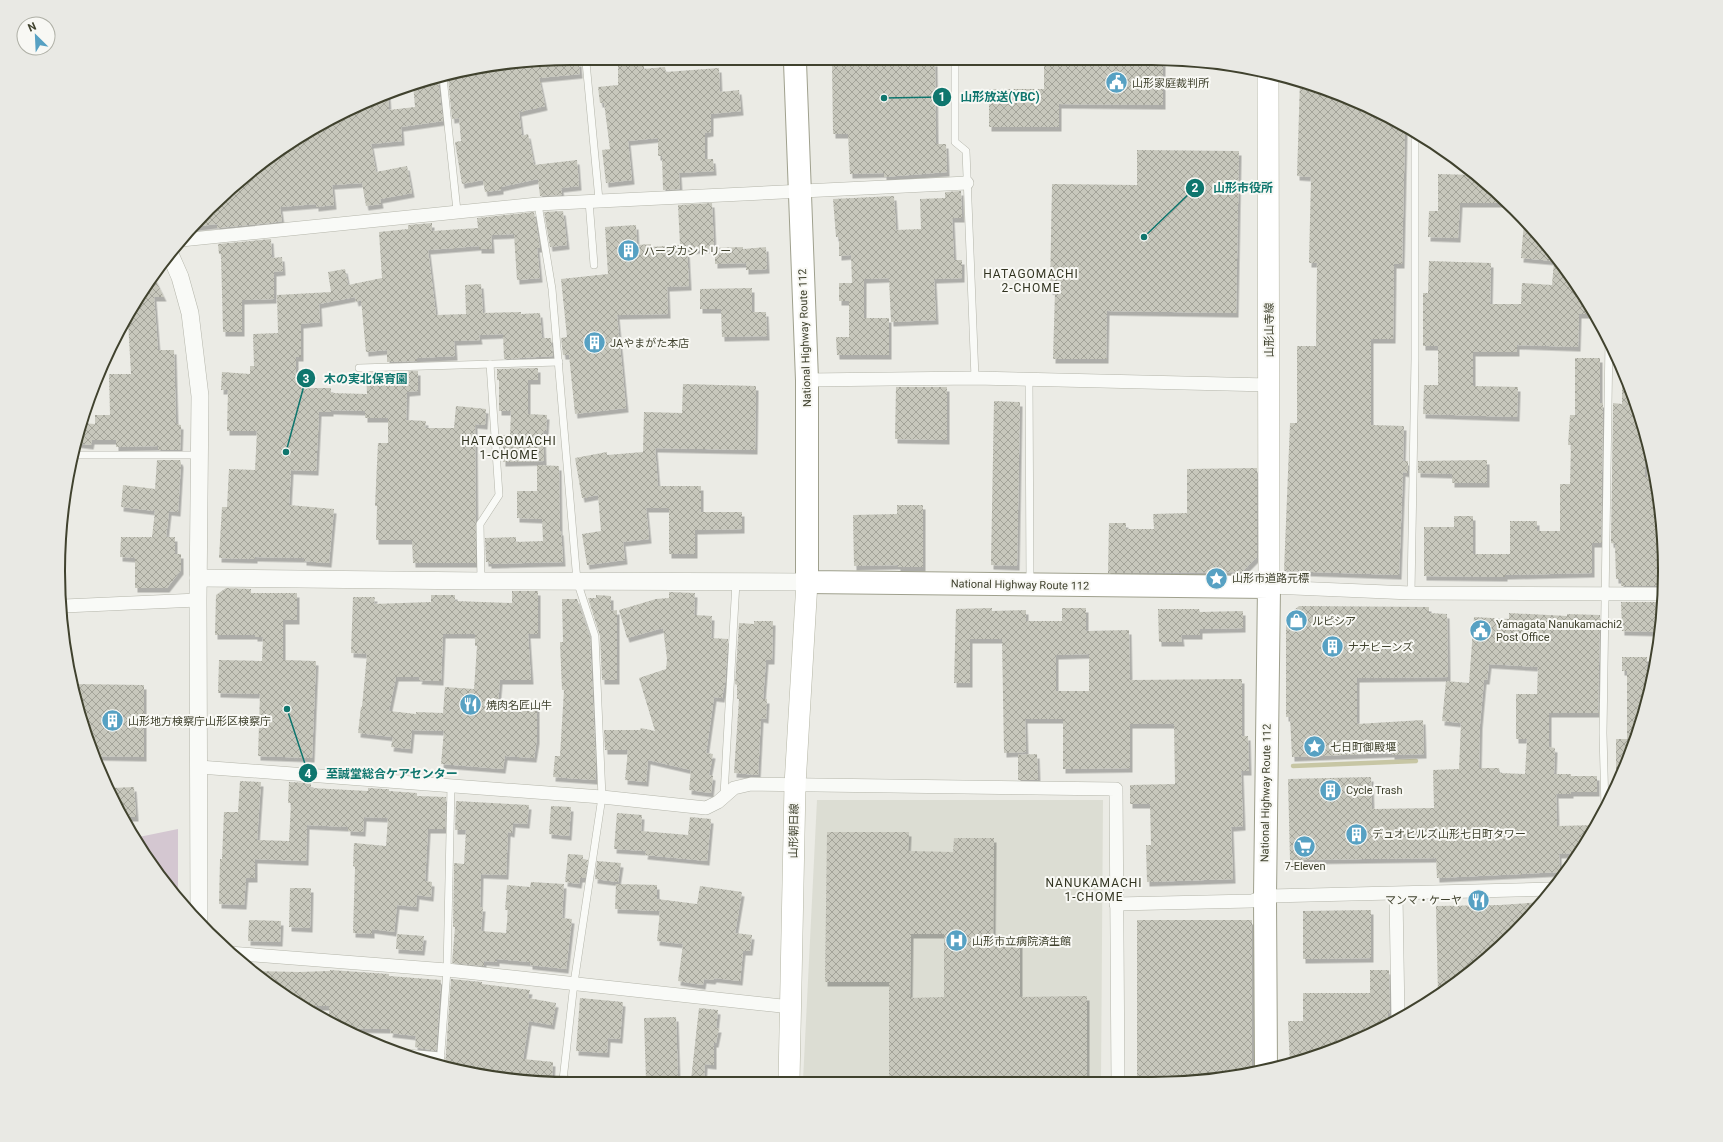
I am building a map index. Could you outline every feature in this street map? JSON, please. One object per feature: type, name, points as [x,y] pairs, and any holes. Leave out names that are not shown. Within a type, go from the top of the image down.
[{"type":"highway","name":"National Highway Route 112","points":[[795,65],[807,380],[807,582],[1270,587],[1265,896],[1266,1064]]},
{"type":"main road","name":"山形山寺線","points":[[1268,79],[1270,587]]},
{"type":"main road","name":"山形朝日線","points":[[789,1077],[795,785],[807,582]]},
{"type":"street","points":[[189,239],[538,204],[967,183]]},
{"type":"street","points":[[173,259],[180,277],[190,313],[200,396],[198,578],[199,914]]},
{"type":"street","points":[[807,380],[975,378],[1269,385]]},
{"type":"street","points":[[198,578],[807,582]]},
{"type":"street","points":[[1270,587],[1411,593],[1657,594]]},
{"type":"street","points":[[66,606],[198,600]]},
{"type":"street","points":[[199,766],[602,797],[706,808],[718,802],[724,795],[734,788],[751,784],[1116,789],[1118,1077]]},
{"type":"street","points":[[1116,904],[1252,901],[1265,896],[1545,889]]},
{"type":"street","points":[[1396,894],[1398,1013]]},
{"type":"street","points":[[241,954],[447,970],[791,1007]]},
{"type":"lane","points":[[586,65],[594,201],[594,265]]},
{"type":"lane","points":[[955,65],[955,142],[966,151],[975,378]]},
{"type":"lane","points":[[442,81],[457,211]]},
{"type":"lane","points":[[1411,593],[1415,359],[1414,138]]},
{"type":"lane","points":[[538,204],[552,289],[577,581],[595,636],[602,797],[574,983],[562,1077]]},
{"type":"lane","points":[[1605,797],[1603,733],[1609,353]]},
{"type":"lane","points":[[358,368],[559,362]]},
{"type":"lane","points":[[481,581],[480,524],[499,496],[490,364]]},
{"type":"lane","points":[[1029,379],[1030,585]]},
{"type":"lane","points":[[79,455],[200,455]]},
{"type":"lane","points":[[724,795],[736,582]]},
{"type":"lane","points":[[441,1060],[447,970],[451,786]]},
{"type":"lane","points":[[422,1054],[441,1056]]},
{"type":"shaded area","name":"山形市立病院済生館","points":[[817,800],[1103,800],[1101,1077],[803,1077]]},
{"type":"shaded area","points":[[178,829],[178,889],[150,852],[141,837]]},
{"type":"building","points":[[579,65],[580,74],[539,78],[545,106],[519,112],[522,136],[528,134],[534,165],[577,160],[579,186],[561,188],[562,195],[540,196],[538,179],[501,187],[501,190],[485,192],[483,180],[462,184],[455,142],[461,141],[459,118],[452,119],[448,80],[505,69],[538,66]]},
{"type":"building","points":[[618,65],[644,65],[644,69],[665,67],[666,72],[719,68],[720,92],[739,90],[741,111],[711,114],[711,132],[705,133],[705,159],[713,159],[714,171],[679,173],[680,189],[663,190],[662,156],[658,156],[658,138],[628,141],[632,180],[606,183],[602,150],[610,149],[604,103],[600,103],[598,87],[618,85]]},
{"type":"building","points":[[832,65],[935,65],[936,144],[946,144],[947,172],[884,177],[884,173],[850,174],[848,134],[833,134]]},
{"type":"building","points":[[1044,65],[1163,65],[1163,105],[1059,104],[1059,127],[989,127],[989,89],[1044,89]]},
{"type":"building","points":[[438,83],[443,121],[401,127],[402,141],[371,144],[376,172],[407,166],[412,193],[380,199],[381,204],[366,206],[362,183],[332,185],[334,205],[316,207],[316,204],[280,207],[282,221],[270,223],[217,228],[217,224],[201,226],[237,191],[263,170],[290,150],[318,133],[347,117],[388,100],[389,110],[415,107],[414,90]]},
{"type":"building","points":[[1300,87],[1376,117],[1405,133],[1402,264],[1394,264],[1393,339],[1371,339],[1371,425],[1404,426],[1403,461],[1408,461],[1408,473],[1403,472],[1399,575],[1284,571],[1290,423],[1297,423],[1297,346],[1316,346],[1317,263],[1309,263],[1311,177],[1297,176]]},
{"type":"building","points":[[1137,150],[1239,151],[1236,313],[1107,311],[1106,359],[1053,359],[1055,291],[1050,290],[1052,184],[1137,185]]},
{"type":"building","points":[[1438,174],[1466,175],[1499,203],[1460,203],[1458,238],[1428,237],[1429,211],[1438,211]]},
{"type":"building","points":[[961,191],[962,218],[952,218],[954,260],[962,260],[962,278],[934,279],[936,320],[891,322],[889,278],[864,279],[864,318],[889,318],[889,355],[837,355],[836,337],[849,337],[849,301],[839,301],[839,283],[852,283],[851,255],[839,256],[839,237],[836,237],[833,199],[894,196],[896,230],[921,229],[920,199],[945,198],[945,192]]},
{"type":"building","points":[[712,203],[714,248],[687,250],[689,286],[667,287],[668,314],[617,315],[626,408],[575,414],[569,355],[563,355],[561,338],[567,337],[561,279],[608,274],[605,227],[636,225],[637,245],[651,244],[651,247],[680,245],[678,205]]},
{"type":"building","points":[[563,211],[567,245],[550,247],[544,212]]},
{"type":"building","points":[[534,212],[540,248],[537,248],[540,278],[517,280],[514,234],[491,235],[492,249],[479,249],[479,246],[428,250],[436,315],[466,314],[465,285],[481,284],[483,313],[540,313],[542,338],[551,338],[553,356],[504,359],[503,334],[479,335],[480,340],[454,341],[455,356],[417,358],[417,361],[387,362],[387,350],[366,352],[361,300],[356,302],[355,297],[319,304],[320,322],[301,324],[301,357],[296,357],[296,375],[302,375],[302,384],[310,384],[310,388],[331,388],[331,393],[367,394],[366,373],[418,371],[418,391],[407,392],[406,420],[426,421],[425,428],[454,428],[456,406],[486,409],[485,425],[475,424],[476,563],[413,563],[412,540],[376,540],[377,506],[375,506],[378,443],[388,443],[388,418],[365,418],[365,411],[331,410],[331,412],[319,412],[316,471],[291,470],[289,505],[334,509],[329,563],[304,561],[304,558],[219,558],[222,507],[227,507],[229,469],[255,470],[257,431],[227,431],[228,390],[221,390],[222,372],[250,374],[250,366],[254,366],[253,334],[278,333],[277,295],[331,292],[328,272],[345,269],[348,285],[382,278],[379,232],[408,229],[408,225],[432,223],[432,231],[478,228],[477,218]]},
{"type":"building","points":[[1524,228],[1551,261],[1521,258]]},
{"type":"building","points":[[271,239],[272,258],[282,257],[283,271],[274,272],[274,299],[242,300],[242,332],[223,332],[221,254],[219,254],[218,244]]},
{"type":"building","points":[[743,247],[743,249],[766,247],[767,269],[746,270],[746,263],[715,264],[715,248]]},
{"type":"building","points":[[1429,261],[1491,263],[1490,304],[1521,304],[1522,283],[1552,285],[1554,264],[1573,290],[1588,314],[1579,314],[1578,347],[1517,345],[1517,352],[1473,352],[1473,386],[1518,387],[1517,417],[1423,414],[1424,385],[1438,385],[1438,346],[1423,346],[1423,293],[1428,293]]},
{"type":"building","points":[[156,282],[164,297],[154,297],[158,350],[174,350],[176,424],[181,425],[180,450],[158,450],[158,446],[116,447],[116,440],[92,440],[91,445],[81,444],[87,423],[95,424],[95,415],[110,415],[109,374],[131,374],[128,326]]},
{"type":"building","points":[[752,288],[752,312],[766,312],[767,336],[722,337],[721,309],[700,309],[700,289]]},
{"type":"building","points":[[1575,358],[1600,358],[1600,403],[1603,403],[1601,543],[1592,543],[1592,573],[1505,575],[1505,577],[1424,576],[1424,527],[1454,527],[1454,516],[1473,516],[1473,554],[1510,554],[1510,521],[1537,521],[1537,531],[1560,531],[1560,484],[1570,484],[1571,445],[1568,445],[1570,415],[1575,415]]},
{"type":"building","points":[[538,368],[538,380],[528,380],[528,414],[547,415],[546,431],[543,431],[544,461],[503,462],[503,435],[510,435],[511,411],[499,411],[499,380],[497,380],[497,369]]},
{"type":"building","points":[[683,384],[756,386],[755,450],[655,448],[658,486],[701,486],[701,512],[742,512],[742,529],[695,530],[695,554],[669,554],[669,508],[646,508],[649,539],[623,542],[625,560],[587,565],[582,534],[601,531],[598,495],[582,498],[575,458],[607,452],[607,455],[643,452],[644,412],[682,413]]},
{"type":"building","points":[[1622,385],[1641,440],[1645,458],[1645,477],[1649,477],[1654,505],[1657,538],[1658,586],[1621,586],[1621,579],[1616,579],[1615,544],[1611,543],[1613,403],[1622,404]]},
{"type":"building","points":[[896,387],[947,387],[947,440],[895,439]]},
{"type":"building","points":[[994,401],[1020,402],[1017,566],[991,565]]},
{"type":"building","points":[[157,460],[180,460],[181,463],[178,512],[169,511],[166,537],[175,537],[175,554],[181,554],[181,570],[167,588],[135,588],[135,558],[120,557],[121,537],[152,537],[155,511],[121,507],[123,485],[155,489]]},
{"type":"building","points":[[1487,460],[1487,483],[1452,483],[1452,474],[1418,473],[1418,461]]},
{"type":"building","points":[[537,465],[559,466],[560,531],[563,562],[489,564],[489,562],[486,562],[485,538],[516,537],[516,542],[543,541],[542,519],[517,518],[517,491],[537,491]]},
{"type":"building","points":[[1257,468],[1257,557],[1242,572],[1108,573],[1109,523],[1126,523],[1126,529],[1154,529],[1153,514],[1187,513],[1187,469]]},
{"type":"building","points":[[897,505],[923,505],[923,567],[898,567],[898,565],[854,566],[853,515],[897,514]]},
{"type":"building","points":[[226,588],[251,589],[251,593],[297,593],[297,620],[283,620],[283,660],[316,661],[312,758],[258,756],[260,694],[218,693],[219,660],[262,661],[263,637],[255,637],[255,635],[215,635],[216,595]]},
{"type":"building","points":[[512,591],[538,591],[538,634],[528,634],[531,680],[500,680],[498,703],[537,703],[537,739],[534,758],[505,756],[503,769],[441,764],[444,731],[412,730],[410,749],[391,747],[393,737],[358,733],[367,654],[351,653],[353,597],[375,597],[374,604],[431,602],[431,595],[455,595],[455,601],[512,603]],"holes":[[[443,634],[475,634],[475,646],[477,646],[474,689],[445,687],[443,713],[416,712],[416,714],[389,711],[396,677],[420,677],[419,680],[441,681]]]},
{"type":"building","points":[[669,592],[695,593],[694,615],[712,616],[711,638],[728,639],[725,683],[722,698],[714,697],[706,753],[713,754],[709,775],[713,776],[711,793],[689,790],[691,770],[648,760],[646,782],[625,780],[628,750],[605,750],[604,730],[640,730],[641,728],[655,731],[639,678],[666,669],[667,659],[663,628],[627,638],[619,610],[656,599],[669,598]]},
{"type":"building","points":[[596,595],[611,596],[611,611],[617,610],[617,680],[602,680],[600,636],[588,598],[596,598]]},
{"type":"building","points":[[562,599],[577,599],[590,637],[596,768],[595,780],[553,777],[555,756],[560,756],[564,690],[562,690],[560,642],[563,642]]},
{"type":"building","points":[[1621,602],[1657,602],[1654,632],[1622,631]]},
{"type":"building","points":[[1299,606],[1429,607],[1429,613],[1447,614],[1448,677],[1357,678],[1357,724],[1423,720],[1424,754],[1392,755],[1392,753],[1292,757],[1290,717],[1286,717],[1286,617]]},
{"type":"building","points":[[992,608],[992,611],[1026,610],[1026,621],[1062,621],[1062,608],[1086,608],[1086,631],[1129,630],[1130,680],[1242,679],[1242,736],[1248,736],[1249,771],[1241,771],[1243,826],[1231,827],[1233,879],[1147,882],[1146,845],[1151,845],[1150,804],[1130,804],[1130,785],[1175,784],[1174,724],[1130,724],[1130,768],[1063,769],[1063,719],[1025,719],[1026,752],[1004,753],[1002,639],[970,639],[970,683],[954,683],[956,609]],"holes":[[[1089,654],[1089,691],[1056,691],[1056,655]]]},
{"type":"building","points":[[1158,609],[1199,609],[1200,612],[1243,611],[1243,628],[1200,629],[1200,635],[1181,635],[1182,642],[1159,642]]},
{"type":"building","points":[[1509,613],[1567,616],[1567,614],[1600,615],[1598,713],[1549,713],[1549,747],[1555,748],[1554,774],[1571,774],[1571,776],[1597,776],[1597,792],[1571,792],[1571,794],[1556,794],[1557,826],[1589,825],[1572,853],[1559,854],[1560,870],[1558,872],[1437,878],[1436,858],[1290,860],[1288,779],[1371,777],[1372,809],[1434,808],[1433,770],[1459,769],[1461,723],[1442,721],[1446,681],[1469,683],[1474,617],[1509,619]],"holes":[[[1489,664],[1538,667],[1537,694],[1516,694],[1516,739],[1527,739],[1525,774],[1500,773],[1499,768],[1479,768],[1480,724],[1484,680],[1487,680]]]},
{"type":"building","points":[[754,621],[773,621],[772,660],[766,660],[763,699],[767,699],[766,719],[761,718],[758,775],[734,773],[739,699],[737,699],[737,685],[735,684],[739,623],[754,624]]},
{"type":"building","points":[[1622,657],[1647,657],[1647,675],[1641,702],[1631,734],[1616,772],[1616,739],[1627,739],[1627,671],[1622,671]]},
{"type":"building","name":"山形地方検察庁山形区検察庁","points":[[78,684],[144,685],[144,757],[101,756],[82,702]]},
{"type":"building","points":[[1037,754],[1038,780],[1018,780],[1018,755]]},
{"type":"building","points":[[240,781],[261,782],[257,840],[289,841],[291,803],[288,803],[289,782],[311,783],[311,788],[368,791],[368,788],[389,789],[389,791],[417,793],[417,796],[446,797],[445,829],[428,829],[425,881],[432,882],[431,897],[417,895],[416,907],[397,905],[394,932],[372,929],[372,934],[353,933],[355,867],[353,866],[354,843],[386,846],[388,818],[364,817],[363,832],[348,831],[348,827],[307,825],[306,861],[255,859],[255,878],[246,878],[244,905],[219,904],[220,859],[222,859],[224,812],[238,812]]},
{"type":"building","points":[[134,787],[136,817],[129,817],[114,788]]},
{"type":"building","points":[[456,801],[529,805],[527,824],[513,823],[512,833],[508,832],[506,875],[481,874],[480,907],[483,907],[481,931],[506,933],[508,910],[505,910],[507,885],[530,887],[531,882],[564,884],[562,918],[572,919],[566,969],[530,965],[530,962],[497,959],[497,962],[484,961],[484,966],[452,963],[455,927],[453,927],[454,863],[464,864],[466,830],[455,830]]},
{"type":"building","points":[[551,806],[571,807],[569,836],[549,834]]},
{"type":"building","points":[[617,813],[642,815],[641,831],[688,835],[690,817],[711,819],[707,861],[645,855],[646,851],[614,849]]},
{"type":"building","points":[[827,832],[909,832],[908,851],[953,852],[954,838],[994,838],[993,943],[1020,943],[1020,997],[1087,996],[1087,1077],[889,1077],[889,982],[825,982]],"holes":[[[911,934],[944,934],[944,997],[910,998]]]},
{"type":"building","points":[[568,854],[583,855],[583,859],[588,860],[585,878],[580,878],[579,884],[565,882]]},
{"type":"building","points":[[597,861],[621,863],[618,882],[595,879]]},
{"type":"building","points":[[616,884],[657,885],[657,899],[697,904],[700,886],[742,892],[735,933],[752,935],[750,951],[743,951],[740,981],[714,978],[713,980],[704,979],[703,985],[678,981],[683,944],[657,941],[660,911],[615,909]]},
{"type":"building","points":[[290,888],[311,888],[310,928],[289,927]]},
{"type":"building","points":[[1534,903],[1510,929],[1486,951],[1438,988],[1436,906]]},
{"type":"building","points":[[1371,910],[1371,958],[1303,959],[1303,911]]},
{"type":"building","points":[[249,920],[281,921],[280,942],[248,941]]},
{"type":"building","points":[[1137,920],[1252,920],[1252,1067],[1218,1073],[1185,1076],[1137,1077]]},
{"type":"building","points":[[397,934],[424,936],[422,951],[396,949]]},
{"type":"building","points":[[1370,970],[1389,970],[1390,1013],[1388,1013],[1388,1018],[1346,1038],[1290,1058],[1288,1021],[1303,1021],[1303,993],[1370,993]]},
{"type":"building","points":[[262,971],[330,971],[389,974],[389,976],[441,980],[436,1051],[415,1047],[416,1036],[390,1033],[391,1029],[355,1028],[347,1025],[329,1015],[329,1006],[313,1006],[290,992]]},
{"type":"building","points":[[451,979],[482,982],[482,984],[530,990],[528,998],[556,1003],[552,1025],[529,1021],[523,1059],[553,1062],[552,1076],[505,1073],[445,1061]]},
{"type":"building","points":[[580,998],[623,1002],[620,1039],[608,1038],[607,1053],[576,1051]]},
{"type":"building","points":[[699,1008],[718,1010],[716,1028],[719,1028],[716,1043],[714,1043],[714,1065],[705,1064],[704,1077],[691,1077]]},
{"type":"building","points":[[676,1017],[678,1077],[646,1077],[644,1018]]},
{"type":"waterway","points":[[1293,766],[1416,761]]},
{"type":"place","name":"山形家庭裁判所","points":[[1117,83]]},
{"type":"place","name":"山形放送(YBC)","points":[[884,98]]},
{"type":"place","name":"山形市役所","points":[[1144,237]]},
{"type":"place","name":"ハーブカントリー","points":[[629,251]]},
{"type":"place","name":"JAやまがた本店","points":[[594,343]]},
{"type":"place","name":"木の実北保育園","points":[[286,452]]},
{"type":"place","name":"山形市道路元標","points":[[1216,578]]},
{"type":"place","name":"ルピシア","points":[[1297,621]]},
{"type":"place","name":"Yamagata Nanukamachi2 Post Office","points":[[1481,630]]},
{"type":"place","name":"ナナビーンズ","points":[[1333,647]]},
{"type":"place","name":"焼肉名匠山牛","points":[[471,705]]},
{"type":"place","name":"至誠堂総合ケアセンター","points":[[287,709]]},
{"type":"place","name":"山形地方検察庁山形区検察庁","points":[[113,721]]},
{"type":"place","name":"七日町御殿堰","points":[[1314,747]]},
{"type":"place","name":"Cycle Trash","points":[[1330,790]]},
{"type":"place","name":"デュオヒルズ山形七日町タワー","points":[[1357,834]]},
{"type":"place","name":"7-Eleven","points":[[1305,846]]},
{"type":"place","name":"マンマ・ケーヤ","points":[[1478,900]]},
{"type":"place","name":"山形市立病院済生館","points":[[956,941]]},
{"type":"district","name":"HATAGOMACHI 2-CHOME","points":[[1031,281]]},
{"type":"district","name":"HATAGOMACHI 1-CHOME","points":[[509,448]]},
{"type":"district","name":"NANUKAMACHI 1-CHOME","points":[[1094,890]]}]
